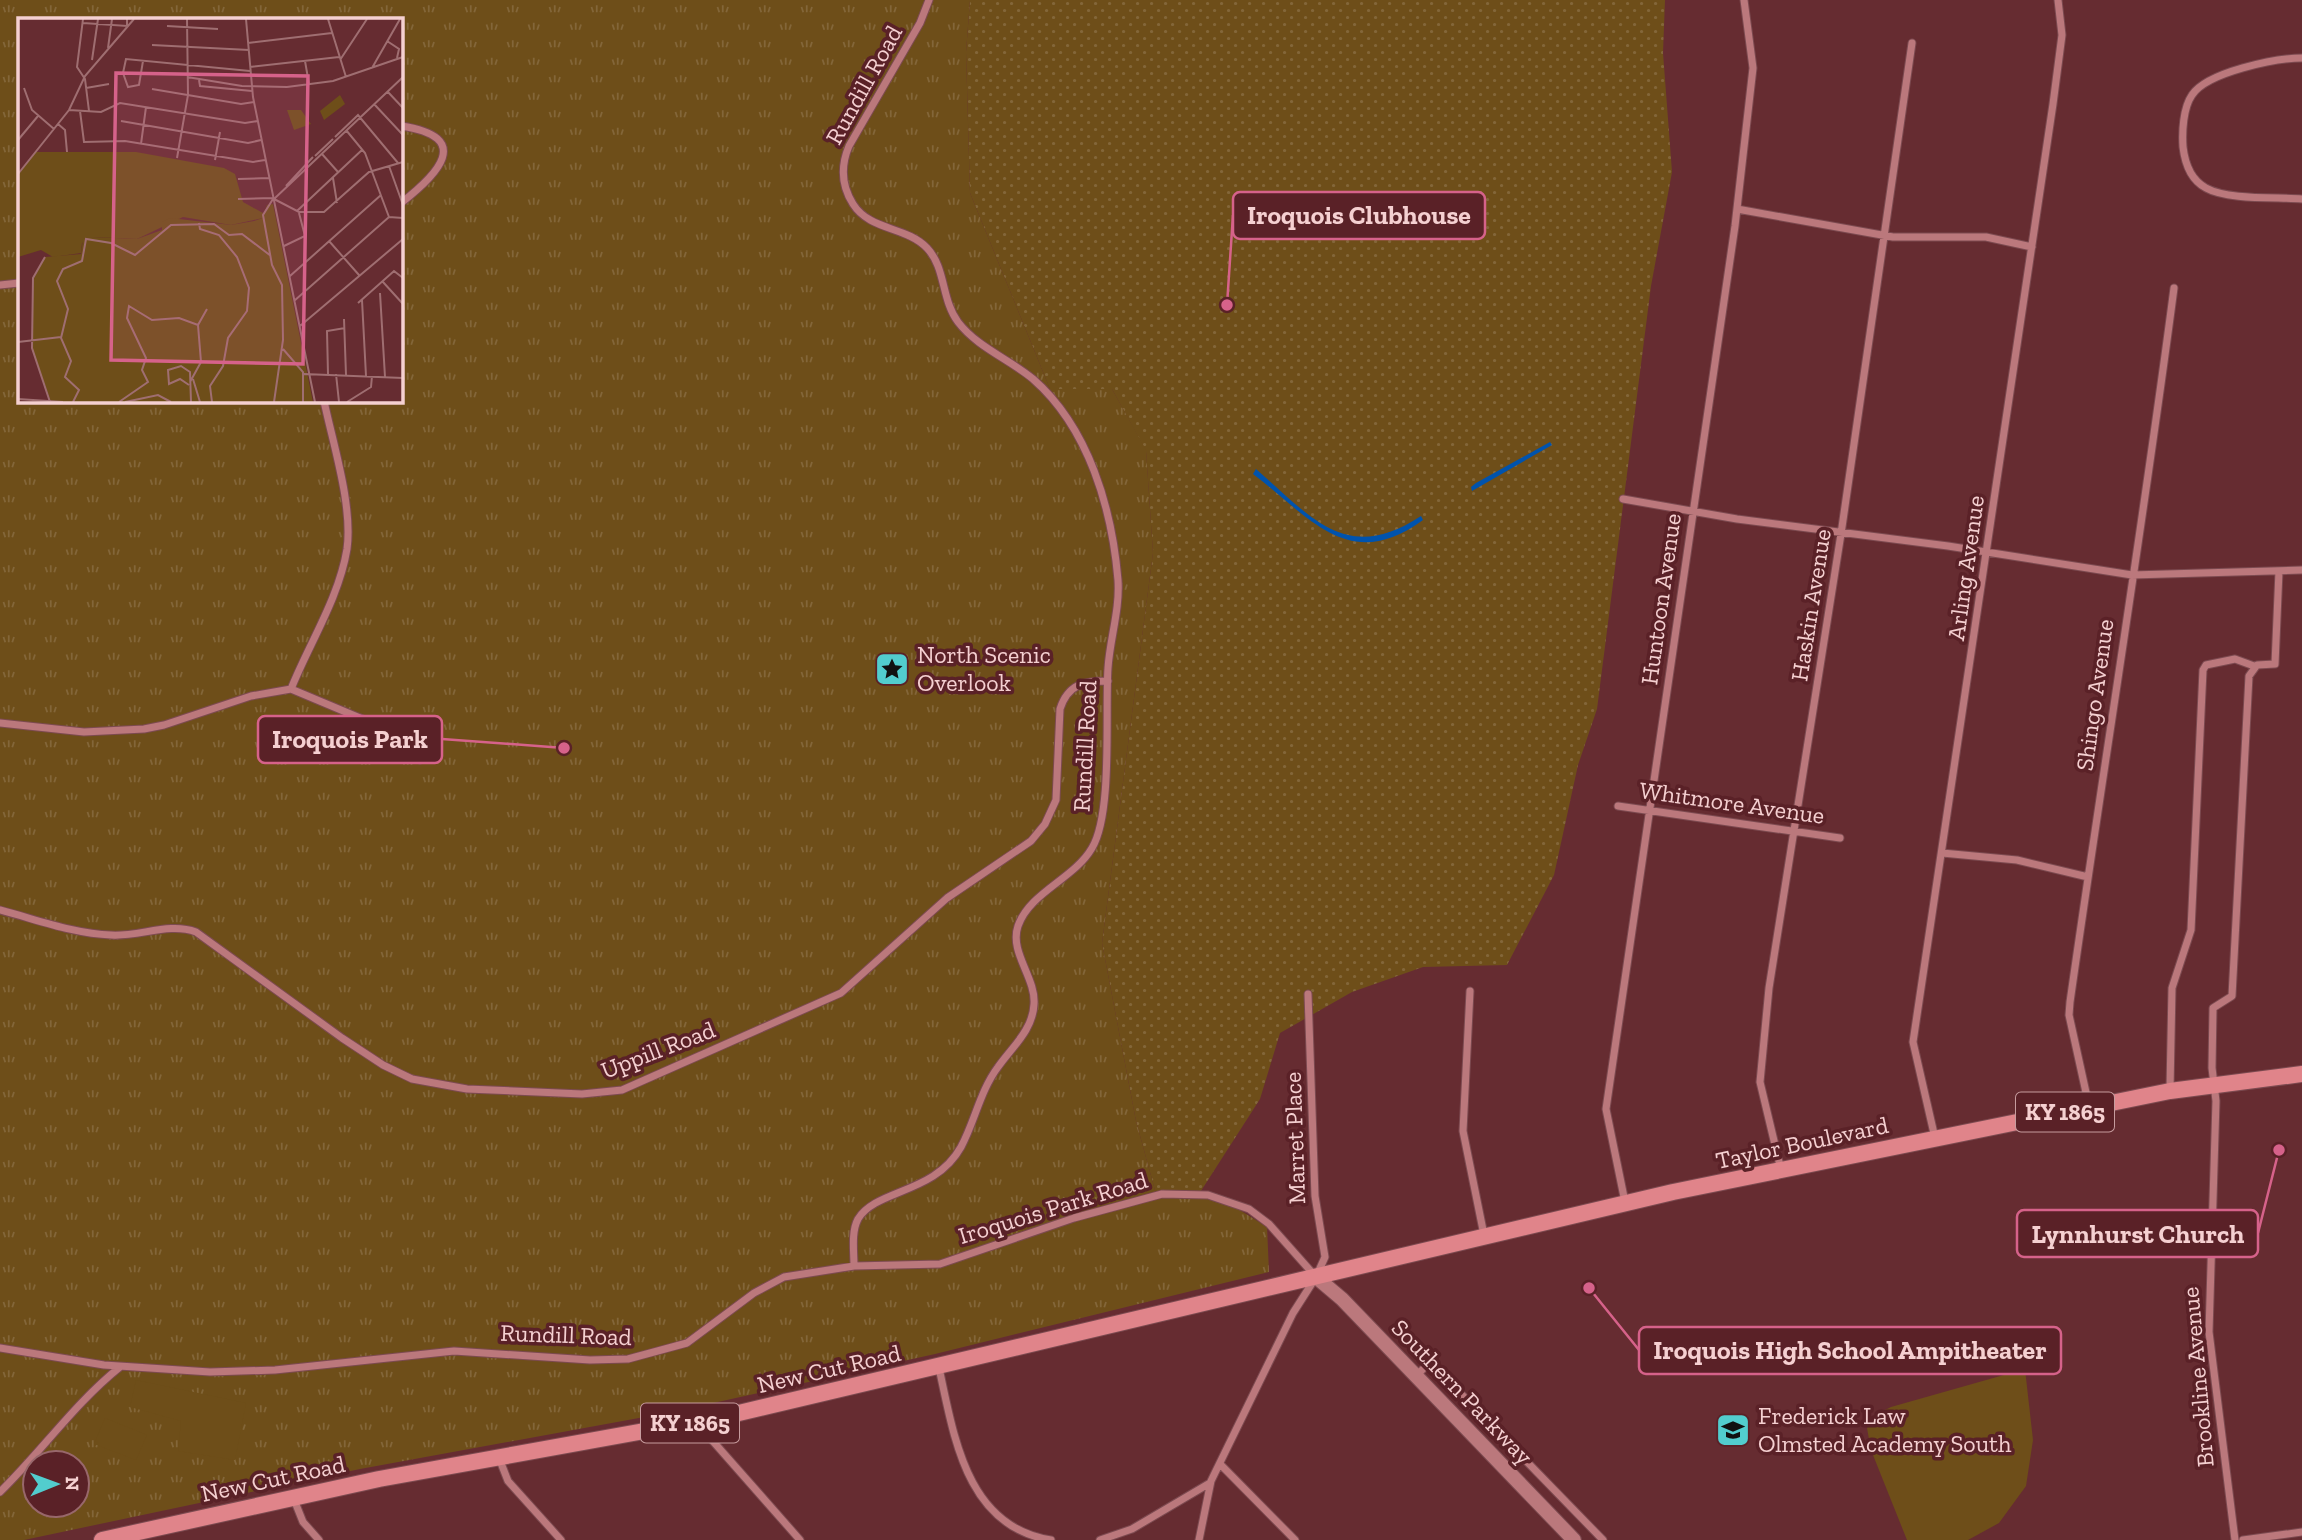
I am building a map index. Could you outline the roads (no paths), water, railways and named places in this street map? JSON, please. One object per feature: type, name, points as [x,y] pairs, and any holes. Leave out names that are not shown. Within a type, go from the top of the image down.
[{"type":"main road","name":"Taylor Boulevard","points":[[1316,1278],[1625,1203],[2170,1090],[2302,1074]]},
{"type":"main road","name":"New Cut Road","points":[[102,1540],[293,1497],[498,1456],[696,1422],[939,1368],[1316,1278]]},
{"type":"main road","name":"Southern Parkway","points":[[1316,1278],[1342,1299],[1574,1540]]},
{"type":"street","name":"Rundill Road","points":[[0,1348],[120,1367],[237,1372],[463,1351],[590,1360],[628,1359],[687,1343],[775,1280],[812,1271],[854,1266],[854,1237],[858,1219],[873,1206],[926,1182],[953,1159],[988,1082],[1031,1022],[1034,996],[1017,943],[1018,926],[1027,909],[1084,861],[1100,831],[1109,715],[1108,681],[1118,586],[1112,531],[1103,495],[1074,430],[1032,379],[969,334],[959,323],[950,307],[936,261],[929,249],[915,238],[868,220],[857,210],[846,191],[843,164],[849,146],[920,23],[929,0]]},
{"type":"street","name":"Huntoon Avenue","points":[[1625,1203],[1606,1109],[1737,209],[1753,68],[1744,0]]},
{"type":"street","name":"Arling Avenue","points":[[1936,1139],[1913,1042],[1988,552],[2062,35],[2058,0]]},
{"type":"street","name":"Haskin Avenue","points":[[1781,1171],[1759,1076],[1769,988],[1796,833],[1912,43]]},
{"type":"street","points":[[2302,58],[2266,62],[2206,82],[2193,92],[2187,104],[2183,138],[2186,164],[2203,187],[2224,193],[2302,199]]},
{"type":"street","points":[[402,126],[429,132],[438,140],[442,155],[438,172],[402,202]]},
{"type":"street","points":[[1737,209],[1885,235],[1986,237],[2032,247]]},
{"type":"street","points":[[0,285],[18,283]]},
{"type":"street","name":"Shingo Avenue","points":[[2089,1107],[2069,1015],[2132,575],[2153,452],[2174,288]]},
{"type":"street","points":[[291,689],[323,620],[346,550],[348,524],[324,402]]},
{"type":"street","points":[[1623,499],[1841,534],[1988,552],[2132,575],[2302,570]]},
{"type":"street","points":[[2170,1090],[2172,988],[2191,930],[2203,670],[2206,665],[2235,659],[2254,666],[2275,664],[2279,571]]},
{"type":"street","name":"Brookline Avenue","points":[[2235,1540],[2208,1332],[2214,1083],[2213,1009],[2232,996],[2233,988],[2249,676],[2254,666]]},
{"type":"street","name":"Uppill Road","points":[[0,910],[107,935],[127,936],[178,928],[196,932],[342,1038],[383,1065],[412,1079],[467,1089],[611,1093],[634,1086],[841,993],[947,898],[1031,841],[1045,824],[1056,800],[1062,702],[1079,684],[1108,681]]},
{"type":"street","points":[[0,723],[85,732],[144,729],[251,696],[291,689],[391,731],[405,741],[420,760]]},
{"type":"street","name":"Whitmore Avenue","points":[[1618,806],[1840,838]]},
{"type":"street","points":[[1942,853],[2017,860],[2088,877]]},
{"type":"street","points":[[1470,990],[1463,1131],[1484,1236]]},
{"type":"street","name":"Marret Place","points":[[1308,994],[1315,1196],[1325,1257],[1316,1278]]},
{"type":"street","name":"Iroquois Park Road","points":[[854,1266],[940,1264],[1135,1199],[1185,1193],[1222,1199],[1255,1213],[1316,1278]]},
{"type":"street","points":[[1199,1540],[1210,1483],[1293,1312],[1316,1278]]},
{"type":"street","points":[[1405,1336],[1603,1540]]},
{"type":"street","points":[[1415,1376],[1430,1362]]},
{"type":"street","points":[[0,1492],[40,1451],[84,1398],[120,1367]]},
{"type":"street","points":[[939,1368],[959,1457],[968,1478],[1012,1525],[1051,1540]]},
{"type":"street","points":[[696,1422],[800,1540]]},
{"type":"street","points":[[498,1456],[508,1481],[561,1540]]},
{"type":"street","points":[[1220,1464],[1294,1540]]},
{"type":"street","points":[[1100,1540],[1132,1529],[1210,1483]]},
{"type":"street","points":[[293,1497],[303,1522],[319,1540]]},
{"type":"street","points":[[2244,1540],[2302,1532]]},
{"type":"water","points":[[1550,442],[1552,445],[1472,491],[1471,487],[1476,483]]},
{"type":"water","points":[[1256,469],[1313,518],[1351,536],[1372,536],[1395,530],[1421,516],[1423,520],[1397,535],[1373,542],[1352,541],[1332,534],[1313,522],[1253,474]]},
{"type":"place","name":"Iroquois Clubhouse","points":[[1227,305]]},
{"type":"place","name":"North Scenic Overlook","points":[[892,669]]},
{"type":"place","name":"Iroquois Park","points":[[564,748]]},
{"type":"place","name":"Lynnhurst Church","points":[[2279,1150]]},
{"type":"place","name":"Iroquois High School Ampitheater","points":[[1589,1288]]},
{"type":"place","name":"Frederick Law Olmsted Academy South","points":[[1733,1430]]}]
